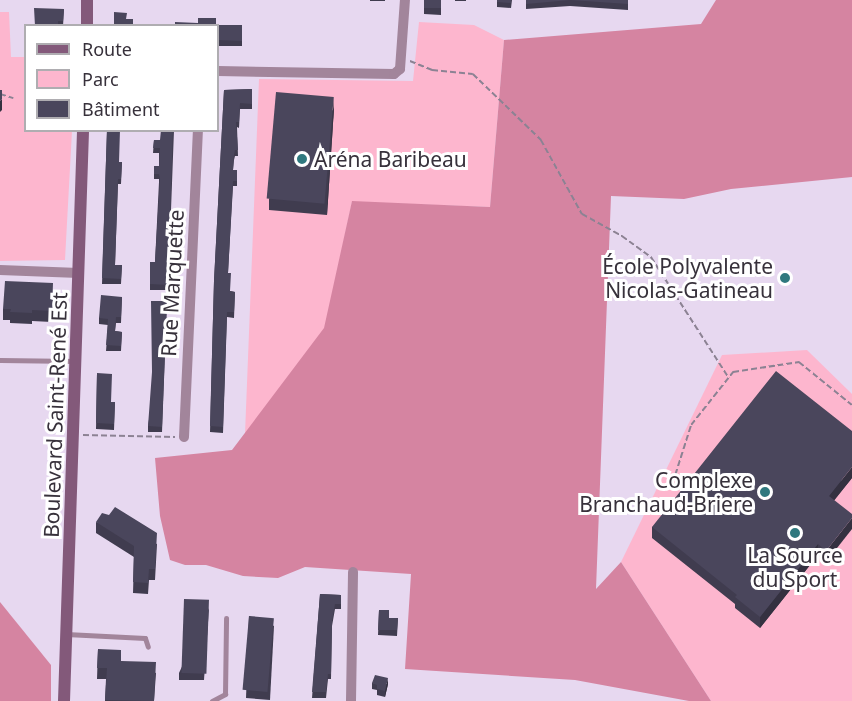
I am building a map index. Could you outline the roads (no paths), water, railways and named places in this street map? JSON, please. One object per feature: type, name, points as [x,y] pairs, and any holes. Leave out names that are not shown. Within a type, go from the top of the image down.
[{"type":"street","points":[[87,0],[87,24]]},
{"type":"street","points":[[219,71],[394,74],[400,69],[405,0]]},
{"type":"street","name":"Boulevard Saint-René Est","points":[[64,701],[83,132]]},
{"type":"street","name":"Rue Marquette","points":[[184,437],[198,132]]},
{"type":"street","points":[[0,270],[79,273]]},
{"type":"street","points":[[351,701],[353,572]]},
{"type":"lane","points":[[0,360],[77,361]]},
{"type":"lane","points":[[212,701],[225,694],[226,618]]},
{"type":"lane","points":[[66,634],[145,638],[148,648]]},
{"type":"place","name":"Aréna Baribeau","points":[[302,159]]},
{"type":"place","name":"École Polyvalente Nicolas-Gatineau","points":[[785,278]]},
{"type":"place","name":"Complexe Branchaud-Briere","points":[[765,492]]},
{"type":"place","name":"La Source du Sport","points":[[795,533]]}]
